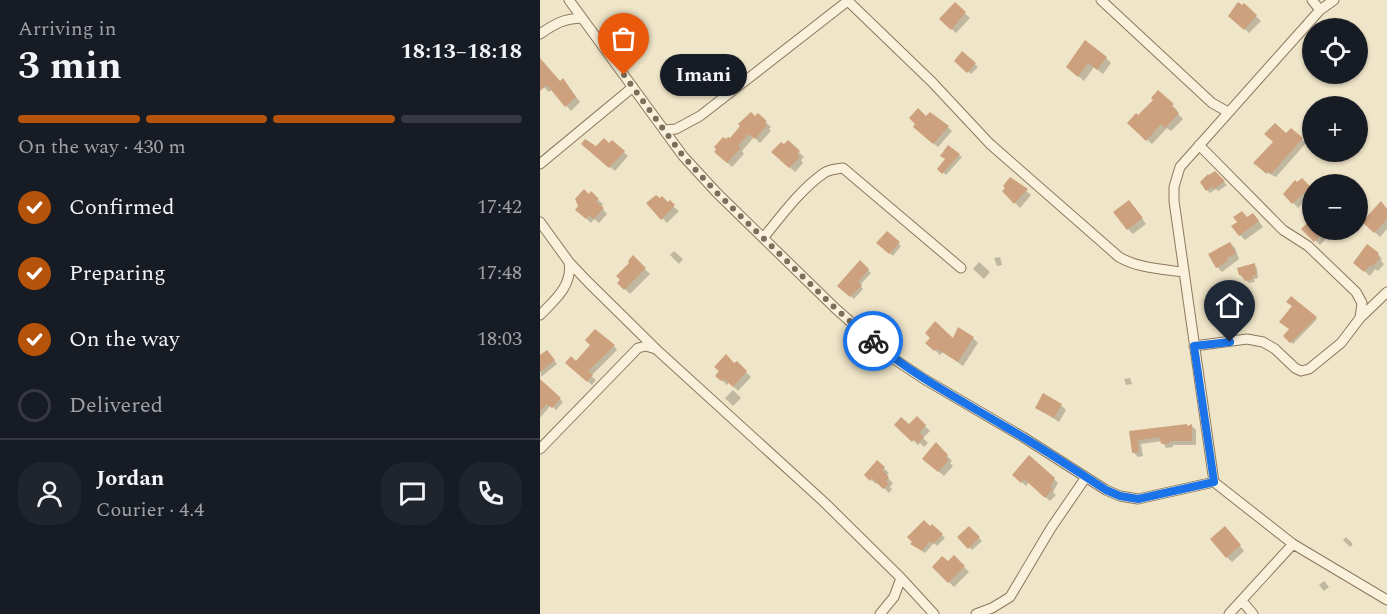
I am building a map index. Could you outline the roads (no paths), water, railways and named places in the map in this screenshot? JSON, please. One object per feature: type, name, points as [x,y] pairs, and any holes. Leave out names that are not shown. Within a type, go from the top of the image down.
[{"type":"street","points":[[569,0],[683,156],[717,193],[836,309],[891,357],[1120,496],[1138,499],[1214,482]]},
{"type":"street","points":[[1101,0],[1212,103],[1228,112]]},
{"type":"street","points":[[1312,0],[1320,10]]},
{"type":"street","points":[[1334,0],[1320,10],[1180,166],[1174,188],[1174,201],[1214,482],[1293,544],[1387,600]]},
{"type":"street","points":[[665,130],[676,129],[700,116],[823,18],[848,1],[932,82],[990,144],[1119,256],[1139,266],[1183,272]]},
{"type":"street","points":[[540,34],[557,22],[582,18]]},
{"type":"street","points":[[540,164],[633,87]]},
{"type":"street","points":[[1199,145],[1283,230],[1308,246],[1356,292],[1362,303],[1359,318]]},
{"type":"street","points":[[764,237],[796,200],[824,173],[843,168],[961,268]]},
{"type":"street","points":[[540,222],[569,262],[589,283],[656,349],[824,502],[934,614]]},
{"type":"street","points":[[540,315],[556,299],[568,282],[569,262]]},
{"type":"street","points":[[568,282],[589,283]]},
{"type":"street","points":[[1194,346],[1247,339],[1263,342],[1275,349],[1295,368],[1301,371],[1309,369],[1330,353],[1359,318],[1387,292]]},
{"type":"street","points":[[638,348],[640,333]]},
{"type":"street","points":[[540,449],[638,348],[646,346],[656,349]]},
{"type":"street","points":[[976,614],[1010,597],[1051,528],[1086,477]]},
{"type":"street","points":[[1229,614],[1293,544]]},
{"type":"street","points":[[880,614],[894,597],[901,578]]},
{"type":"street","points":[[1242,602],[1253,614]]},
{"type":"place","name":"Imani","points":[[624,75]]}]
